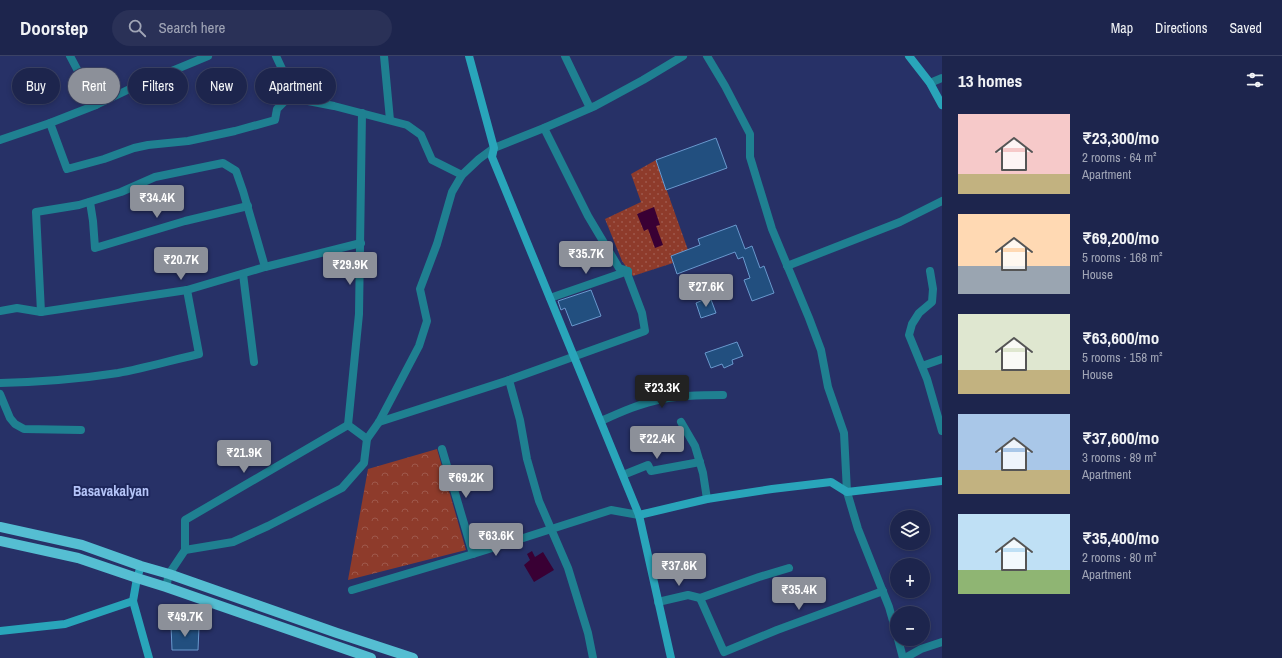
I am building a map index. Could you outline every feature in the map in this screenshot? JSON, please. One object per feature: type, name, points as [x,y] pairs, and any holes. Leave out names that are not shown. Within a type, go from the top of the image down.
[{"type":"main road","points":[[0,527],[82,546],[169,574],[413,658]]},
{"type":"main road","points":[[0,541],[78,558],[371,658]]},
{"type":"street","points":[[70,56],[96,105]]},
{"type":"street","points":[[0,140],[96,105],[138,85],[208,56]]},
{"type":"street","points":[[276,56],[282,68]]},
{"type":"street","points":[[384,56],[390,120]]},
{"type":"street","points":[[469,56],[494,148],[492,157],[639,515],[671,658]]},
{"type":"street","points":[[565,56],[590,108]]},
{"type":"street","points":[[186,550],[233,542],[268,526],[342,488],[364,463],[367,439],[379,422],[419,346],[427,321],[420,289],[437,244],[452,192],[462,175],[478,159],[494,148],[590,108],[643,80],[683,56]]},
{"type":"street","points":[[707,56],[725,86],[750,134],[750,157],[772,229],[821,350],[828,387],[844,433],[847,492],[858,529],[890,610]]},
{"type":"street","points":[[909,56],[930,83],[942,105]]},
{"type":"street","points":[[930,83],[942,78]]},
{"type":"street","points":[[50,123],[67,169],[104,160],[134,148],[195,140],[275,120],[278,109],[283,104]]},
{"type":"street","points":[[323,104],[407,125],[421,135],[432,160],[462,175]]},
{"type":"street","points":[[348,425],[359,314],[362,113]]},
{"type":"street","points":[[544,128],[588,216],[619,268],[628,271]]},
{"type":"street","points":[[41,312],[36,212],[79,205],[121,192],[154,177],[222,163],[236,171],[266,267]]},
{"type":"street","points":[[787,266],[900,222],[942,201]]},
{"type":"street","points":[[90,202],[94,221],[95,248],[185,221],[248,206]]},
{"type":"street","points":[[0,311],[17,308],[41,312],[187,290],[266,267],[361,243]]},
{"type":"street","points":[[550,298],[628,271]]},
{"type":"street","points":[[379,422],[509,380],[645,331],[642,313],[628,276],[628,271]]},
{"type":"street","points":[[930,271],[933,289],[932,302],[919,313],[912,324],[909,335],[927,379],[942,431]]},
{"type":"street","points":[[243,274],[254,362]]},
{"type":"street","points":[[0,383],[100,376],[199,354],[187,290]]},
{"type":"street","points":[[922,366],[942,358]]},
{"type":"street","points":[[509,380],[520,420],[527,459],[539,501],[568,568],[580,603],[593,658]]},
{"type":"street","points":[[0,394],[10,418],[15,424],[24,429],[81,430]]},
{"type":"street","points":[[601,421],[635,407],[664,399],[689,396],[722,395]]},
{"type":"street","points":[[681,422],[695,446],[703,473],[707,499]]},
{"type":"street","points":[[348,425],[367,439]]},
{"type":"street","points":[[166,587],[169,574],[186,550],[184,520],[348,425]]},
{"type":"street","points":[[442,449],[473,554]]},
{"type":"street","points":[[623,475],[648,465],[651,471],[700,462]]},
{"type":"street","points":[[352,590],[473,554],[611,510],[639,515],[707,499],[832,482],[847,492],[942,481]]},
{"type":"street","points":[[141,566],[137,578],[133,601],[149,658]]},
{"type":"street","points":[[658,602],[688,595],[700,598],[789,568]]},
{"type":"street","points":[[700,598],[724,652],[777,630],[883,591]]},
{"type":"street","points":[[0,631],[65,624],[133,601]]},
{"type":"street","points":[[900,646],[904,658],[921,649],[942,642]]},
{"type":"green space","points":[[656,160],[688,250],[671,256],[673,263],[633,276],[622,261],[605,219],[641,202],[631,174]]},
{"type":"green space","points":[[437,449],[466,550],[348,580],[368,469]]},
{"type":"shaded area","points":[[654,207],[660,225],[656,226],[663,245],[655,248],[648,229],[644,231],[637,214]]},
{"type":"shaded area","points":[[532,551],[535,557],[543,552],[554,570],[534,582],[524,565],[530,560],[527,554]]},
{"type":"building","points":[[716,138],[727,168],[666,190],[656,160]]},
{"type":"building","points":[[736,225],[745,249],[752,246],[760,268],[764,266],[774,293],[752,301],[744,280],[750,278],[743,257],[738,259],[735,252],[677,274],[671,256],[700,245],[698,239]]},
{"type":"building","points":[[591,290],[601,316],[572,326],[565,308],[561,310],[558,301]]},
{"type":"building","points":[[710,297],[716,313],[701,318],[696,303]]},
{"type":"building","points":[[737,342],[743,356],[732,360],[733,364],[724,368],[722,364],[711,368],[705,353]]},
{"type":"building","points":[[171,625],[199,627],[198,650],[172,650]]},
{"type":"district","name":"Basavakalyan","points":[[111,491]]}]
